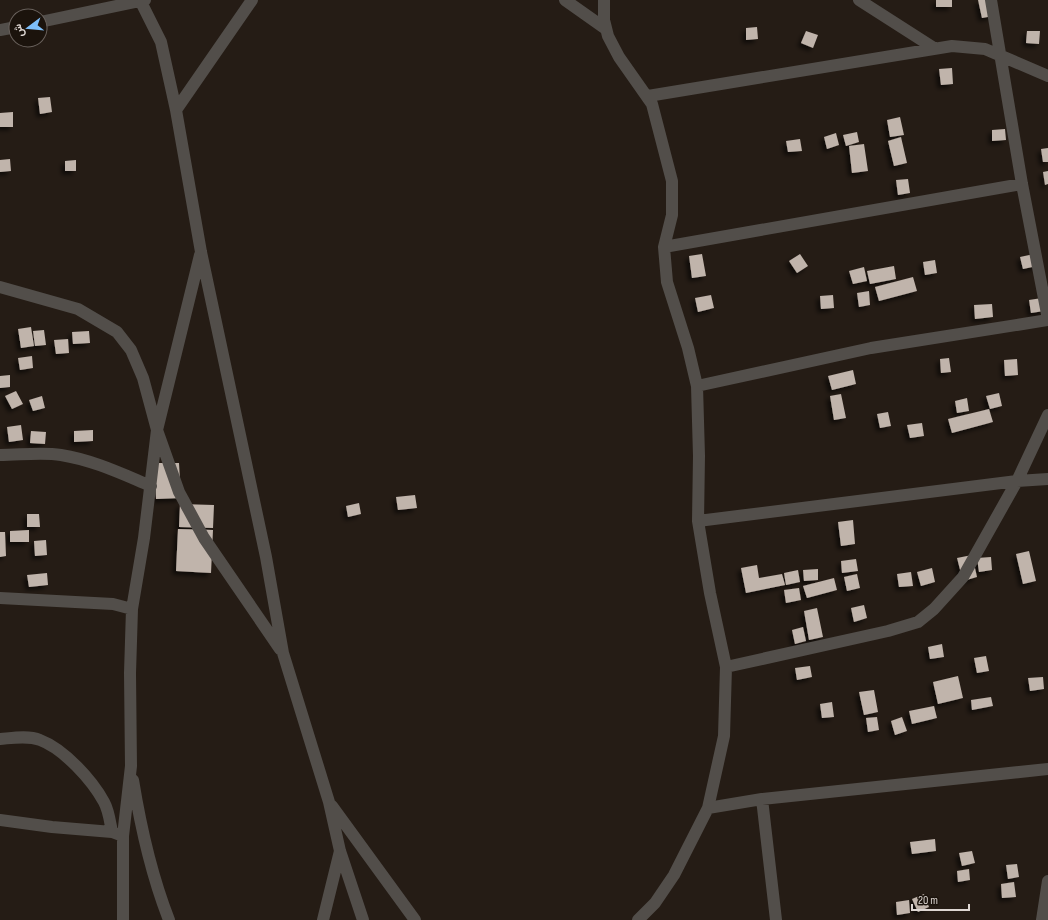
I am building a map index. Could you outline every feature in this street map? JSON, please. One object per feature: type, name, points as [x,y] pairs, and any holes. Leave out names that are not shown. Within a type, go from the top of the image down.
[{"type":"street","points":[[48,20],[142,0],[161,42],[176,110],[201,252],[266,557],[283,653],[329,802],[340,851],[363,920]]},
{"type":"street","points":[[176,110],[252,0]]},
{"type":"street","points":[[565,0],[606,29]]},
{"type":"street","points":[[604,0],[604,20],[608,36],[619,57],[648,96],[657,119],[672,181],[672,215],[664,247],[668,282],[688,348],[697,386],[699,456],[698,521],[710,593],[726,667],[724,736],[708,808],[674,875],[655,903],[638,920]]},
{"type":"street","points":[[859,0],[934,48]]},
{"type":"street","points":[[697,386],[871,348],[1048,319],[1022,184],[991,0]]},
{"type":"street","points":[[648,96],[841,65],[934,48],[970,47],[985,49],[1048,76]]},
{"type":"street","points":[[664,247],[1022,184]]},
{"type":"street","points":[[169,920],[160,897],[141,829],[131,766],[130,673],[132,609],[151,486],[157,430],[201,252]]},
{"type":"street","points":[[0,287],[78,310],[117,332],[131,350],[142,378],[157,430],[178,492],[204,538],[283,653]]},
{"type":"street","points":[[726,667],[888,631],[918,622],[934,610],[963,577],[1017,481],[1048,415]]},
{"type":"street","points":[[0,455],[60,455],[103,466],[151,486]]},
{"type":"street","points":[[698,521],[1017,481],[1048,479]]},
{"type":"street","points":[[0,598],[113,604],[132,609]]},
{"type":"street","points":[[0,739],[40,739],[70,759],[93,786],[104,802],[117,834]]},
{"type":"street","points":[[123,920],[117,834],[131,766]]},
{"type":"street","points":[[708,808],[762,799],[1048,769]]},
{"type":"street","points":[[762,799],[776,920]]},
{"type":"street","points":[[329,802],[415,920]]},
{"type":"street","points":[[0,820],[117,834]]},
{"type":"street","points":[[323,920],[340,851]]},
{"type":"street","points":[[1042,920],[1048,881]]},
{"type":"building","points":[[936,0],[952,0],[952,7],[936,7]]},
{"type":"building","points":[[978,0],[989,0],[993,16],[982,18]]},
{"type":"building","points":[[757,27],[758,39],[746,40],[746,28]]},
{"type":"building","points":[[806,31],[818,35],[813,48],[801,43]]},
{"type":"building","points":[[1027,31],[1040,31],[1039,44],[1026,43]]},
{"type":"building","points":[[952,68],[953,84],[941,85],[939,69]]},
{"type":"building","points":[[50,97],[52,112],[40,114],[38,98]]},
{"type":"building","points":[[13,112],[13,127],[0,127],[0,113]]},
{"type":"building","points":[[900,117],[904,135],[890,137],[887,120]]},
{"type":"building","points":[[1005,129],[1006,140],[992,141],[992,130]]},
{"type":"building","points":[[857,132],[859,142],[846,146],[843,135]]},
{"type":"building","points":[[836,133],[839,145],[827,149],[824,137]]},
{"type":"building","points":[[901,137],[907,163],[894,166],[888,141]]},
{"type":"building","points":[[800,139],[802,151],[788,152],[786,141]]},
{"type":"building","points":[[864,144],[868,171],[852,173],[849,146]]},
{"type":"building","points":[[1048,148],[1048,162],[1043,162],[1041,149]]},
{"type":"building","points":[[10,159],[11,171],[0,172],[0,160]]},
{"type":"building","points":[[76,160],[76,171],[65,171],[65,161]]},
{"type":"building","points":[[1048,171],[1048,184],[1045,185],[1043,172]]},
{"type":"building","points":[[908,179],[910,193],[898,195],[896,180]]},
{"type":"building","points":[[702,254],[706,276],[692,278],[689,256]]},
{"type":"building","points":[[800,254],[808,266],[797,273],[789,261]]},
{"type":"building","points":[[1034,254],[1037,266],[1023,269],[1020,257]]},
{"type":"building","points":[[935,260],[937,273],[925,275],[923,262]]},
{"type":"building","points":[[894,266],[896,279],[870,284],[867,271]]},
{"type":"building","points":[[864,267],[867,281],[853,284],[849,271]]},
{"type":"building","points":[[913,277],[917,291],[879,301],[875,287]]},
{"type":"building","points":[[869,291],[870,305],[859,307],[857,293]]},
{"type":"building","points":[[711,295],[714,308],[698,312],[695,298]]},
{"type":"building","points":[[833,295],[834,308],[821,309],[820,296]]},
{"type":"building","points":[[1042,298],[1044,311],[1031,313],[1029,300]]},
{"type":"building","points":[[992,304],[993,317],[975,319],[974,305]]},
{"type":"building","points":[[31,327],[34,346],[21,348],[18,329]]},
{"type":"building","points":[[44,330],[46,345],[35,346],[33,331]]},
{"type":"building","points":[[89,331],[90,343],[73,344],[72,332]]},
{"type":"building","points":[[68,339],[69,353],[56,354],[54,340]]},
{"type":"building","points":[[32,356],[33,368],[20,370],[18,358]]},
{"type":"building","points":[[949,358],[951,372],[941,373],[940,359]]},
{"type":"building","points":[[1017,359],[1018,375],[1005,376],[1004,360]]},
{"type":"building","points":[[853,370],[856,384],[832,390],[828,376]]},
{"type":"building","points":[[10,375],[10,387],[0,388],[0,376]]},
{"type":"building","points":[[16,391],[23,404],[12,409],[5,396]]},
{"type":"building","points":[[999,393],[1002,406],[990,409],[986,396]]},
{"type":"building","points":[[841,394],[846,418],[834,420],[830,396]]},
{"type":"building","points":[[42,396],[45,408],[33,411],[29,400]]},
{"type":"building","points":[[967,398],[969,411],[957,413],[955,401]]},
{"type":"building","points":[[989,409],[993,422],[952,433],[948,419]]},
{"type":"building","points":[[888,412],[891,426],[880,428],[877,414]]},
{"type":"building","points":[[922,423],[924,436],[910,438],[907,425]]},
{"type":"building","points":[[21,425],[23,440],[9,442],[7,427]]},
{"type":"building","points":[[93,430],[93,441],[74,442],[74,431]]},
{"type":"building","points":[[31,431],[46,432],[45,444],[30,443]]},
{"type":"building","points":[[155,463],[179,463],[181,498],[156,499]]},
{"type":"building","points":[[415,495],[417,508],[398,510],[396,497]]},
{"type":"building","points":[[359,503],[361,514],[348,517],[346,506]]},
{"type":"building","points":[[180,504],[214,505],[213,528],[179,527]]},
{"type":"building","points":[[27,514],[39,514],[40,527],[27,527]]},
{"type":"building","points":[[853,520],[855,544],[841,546],[838,522]]},
{"type":"building","points":[[178,529],[213,530],[211,573],[176,571]]},
{"type":"building","points":[[29,530],[29,542],[10,542],[10,531]]},
{"type":"building","points":[[0,532],[5,532],[6,556],[0,557]]},
{"type":"building","points":[[46,540],[47,555],[35,556],[34,541]]},
{"type":"building","points":[[1029,551],[1036,581],[1023,584],[1016,554]]},
{"type":"building","points":[[972,555],[977,577],[963,581],[957,558]]},
{"type":"building","points":[[991,557],[992,570],[979,572],[977,558]]},
{"type":"building","points":[[856,559],[858,571],[842,573],[841,561]]},
{"type":"building","points":[[757,565],[759,578],[782,574],[785,585],[746,593],[741,568]]},
{"type":"building","points":[[932,568],[935,582],[921,586],[917,572]]},
{"type":"building","points":[[818,569],[818,580],[804,581],[803,570]]},
{"type":"building","points":[[798,570],[800,582],[786,585],[784,573]]},
{"type":"building","points":[[911,572],[913,586],[899,587],[897,574]]},
{"type":"building","points":[[47,573],[48,585],[29,587],[27,575]]},
{"type":"building","points":[[857,574],[860,588],[847,591],[844,577]]},
{"type":"building","points":[[834,578],[837,590],[807,598],[803,586]]},
{"type":"building","points":[[799,588],[801,600],[786,603],[784,590]]},
{"type":"building","points":[[864,605],[867,618],[854,622],[851,608]]},
{"type":"building","points":[[817,608],[823,637],[809,640],[804,611]]},
{"type":"building","points":[[803,627],[806,641],[795,644],[792,630]]},
{"type":"building","points":[[942,644],[944,657],[930,659],[928,647]]},
{"type":"building","points":[[986,656],[989,671],[977,673],[974,658]]},
{"type":"building","points":[[810,666],[812,677],[797,680],[795,668]]},
{"type":"building","points":[[958,676],[963,698],[938,704],[933,682]]},
{"type":"building","points":[[1043,677],[1044,689],[1030,691],[1028,678]]},
{"type":"building","points":[[874,690],[878,712],[864,715],[859,692]]},
{"type":"building","points":[[991,697],[993,706],[972,710],[971,700]]},
{"type":"building","points":[[832,702],[834,717],[822,718],[820,704]]},
{"type":"building","points":[[934,706],[937,718],[912,724],[909,711]]},
{"type":"building","points":[[877,717],[879,730],[868,732],[866,718]]},
{"type":"building","points":[[902,717],[907,731],[895,735],[891,721]]},
{"type":"building","points":[[935,839],[936,851],[912,854],[910,842]]},
{"type":"building","points":[[972,851],[975,863],[962,866],[959,853]]},
{"type":"building","points":[[1017,864],[1019,877],[1008,879],[1006,865]]},
{"type":"building","points":[[969,869],[970,880],[958,882],[957,871]]},
{"type":"building","points":[[1014,882],[1016,897],[1002,898],[1001,884]]},
{"type":"building","points":[[924,894],[929,907],[918,912],[912,899]]},
{"type":"building","points":[[909,900],[910,913],[897,915],[896,902]]}]
